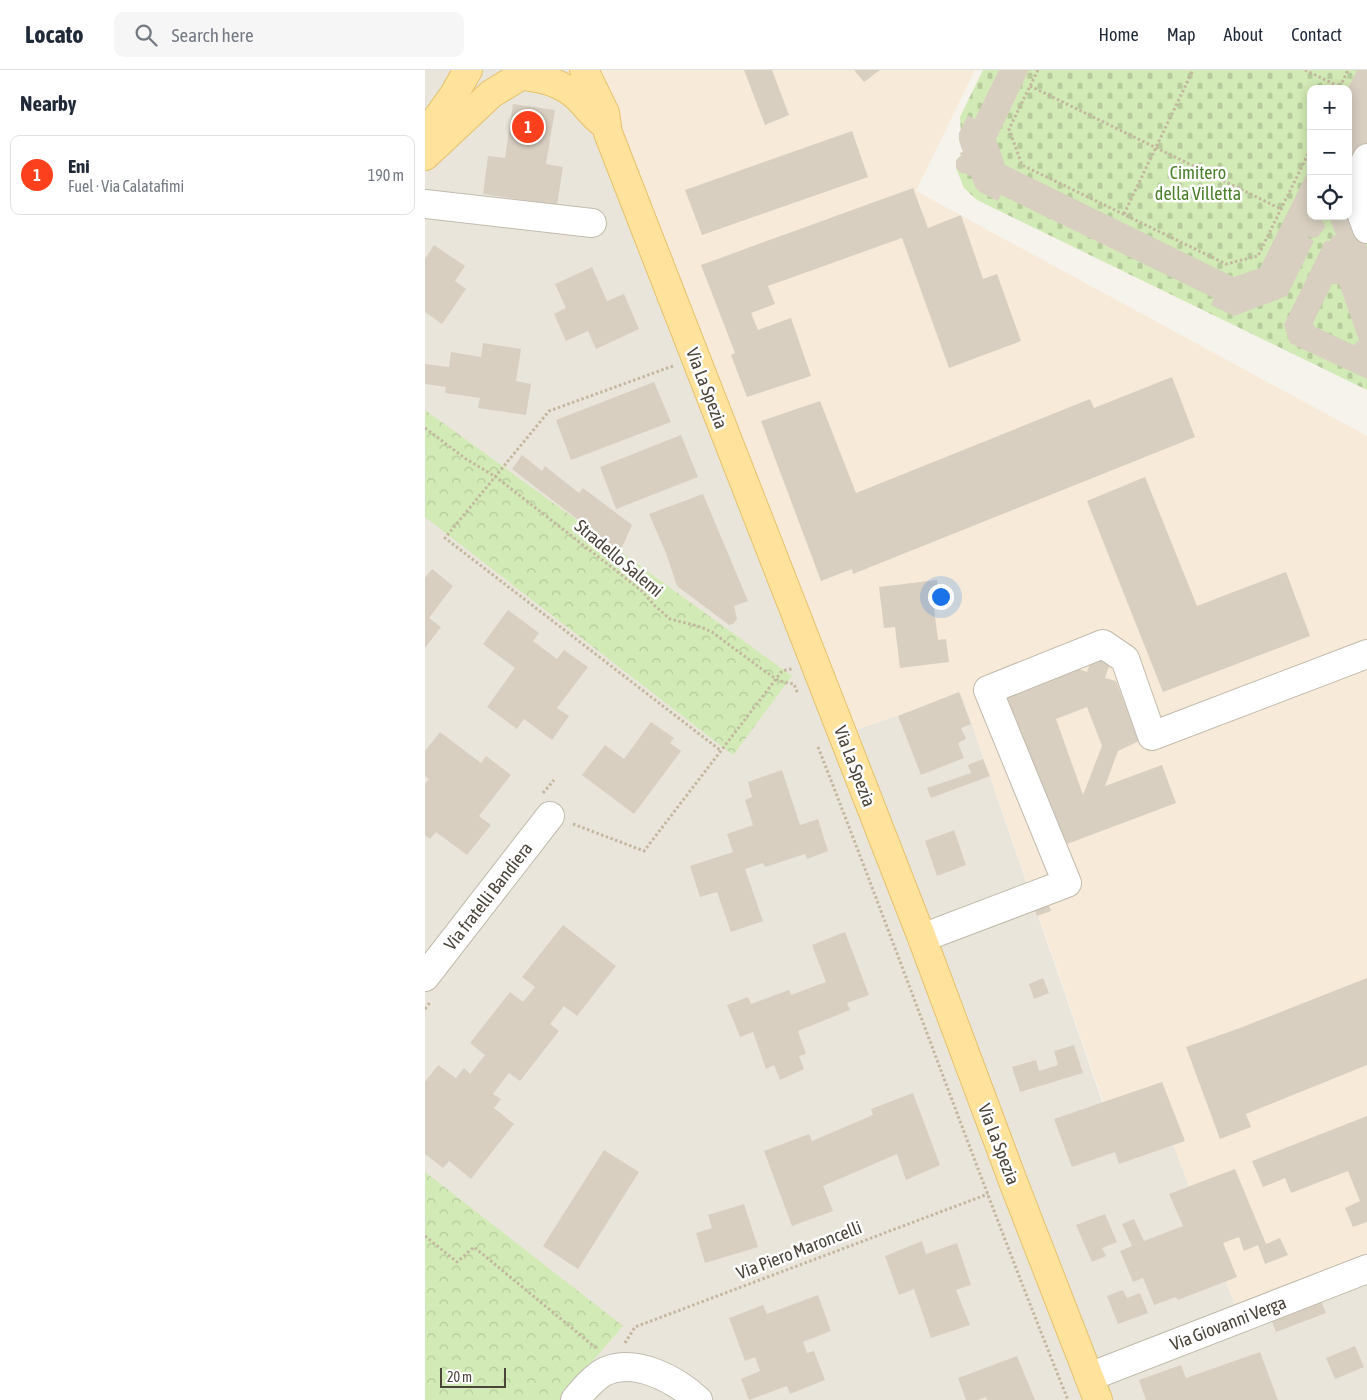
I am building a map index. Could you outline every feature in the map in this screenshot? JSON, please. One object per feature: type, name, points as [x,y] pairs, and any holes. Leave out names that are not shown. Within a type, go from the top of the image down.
[{"type":"main road","points":[[425,135],[453,96],[468,70]]},
{"type":"main road","name":"Via La Spezia","points":[[584,70],[603,109],[608,133]]},
{"type":"main road","points":[[425,156],[491,94],[530,73]]},
{"type":"main road","name":"Via La Spezia","points":[[530,73],[565,87],[603,124],[608,133],[922,938],[1018,1194],[1094,1388]]},
{"type":"street","points":[[1367,158],[1352,188],[1367,229]]},
{"type":"street","points":[[425,204],[592,223]]},
{"type":"street","points":[[922,938],[1067,883],[988,690],[1103,644],[1125,659],[1152,736],[1367,654]]},
{"type":"street","name":"Via fratelli Bandiera","points":[[425,977],[550,816]]},
{"type":"street","name":"Via Giovanni Verga","points":[[1094,1388],[1367,1268]]},
{"type":"street","points":[[575,1400],[585,1387],[605,1372],[621,1368],[647,1370],[655,1373],[669,1379],[699,1400]]},
{"type":"path","points":[[1038,70],[1009,130],[1022,164],[1226,264],[1258,256],[1307,156]]},
{"type":"path","points":[[1123,214],[1193,70]]},
{"type":"path","points":[[1305,70],[1334,85]]},
{"type":"path","points":[[1342,85],[1349,70]]},
{"type":"path","points":[[1030,86],[1281,209]]},
{"type":"path","points":[[695,358],[549,411],[445,538],[720,750]]},
{"type":"path","name":"Stradello Salemi","points":[[425,428],[466,459],[496,477],[642,591],[670,619],[712,632],[763,670],[779,680],[794,684],[799,696]]},
{"type":"path","points":[[550,816],[644,851],[782,671],[815,664]]},
{"type":"path","points":[[816,742],[1068,1400]]},
{"type":"path","name":"Via Piero Maroncelli","points":[[621,1368],[625,1342],[635,1326],[989,1194]]},
{"type":"path","points":[[425,1236],[457,1262],[474,1247],[621,1368]]},
{"type":"shaded area","points":[[425,70],[567,70],[833,738],[961,693],[1103,1104],[1154,1095],[1245,1331],[1367,1285],[1367,1400],[425,1400]]},
{"type":"shaded area","points":[[567,70],[975,70],[916,191],[1367,436],[1367,1285],[1245,1331],[1154,1095],[1104,1104],[961,693],[833,738]]},
{"type":"green space","name":"Cimitero della Villetta","points":[[983,70],[1367,70],[1367,390],[977,200],[964,188],[956,168],[956,161],[961,156],[960,153],[963,152],[959,140],[961,131],[960,117]]},
{"type":"green space","points":[[425,410],[792,676],[733,755],[425,517]]},
{"type":"green space","points":[[425,1172],[623,1326],[559,1400],[425,1400]]},
{"type":"building","points":[[744,70],[772,70],[789,115],[765,125]]},
{"type":"building","points":[[854,70],[880,70],[864,82]]},
{"type":"building","points":[[999,70],[1029,70],[996,139],[1005,165],[1234,277],[1260,268],[1307,173],[1307,220],[1321,220],[1325,227],[1318,237],[1307,237],[1314,241],[1287,296],[1234,316],[1211,305],[1214,298],[1001,195],[998,201],[980,192],[975,187],[971,175],[968,176],[961,173],[956,168],[956,161],[961,156],[960,153],[963,152],[959,133],[968,115],[975,119]]},
{"type":"building","points":[[1357,70],[1367,70],[1367,144],[1352,174],[1352,85],[1350,85]]},
{"type":"building","points":[[513,104],[555,110],[546,164],[563,167],[557,205],[483,194],[488,156],[505,158]]},
{"type":"building","points":[[852,131],[868,177],[702,235],[685,190]]},
{"type":"building","points":[[913,188],[928,228],[961,215],[983,279],[997,274],[1021,341],[949,368],[902,238],[768,286],[775,304],[751,313],[758,330],[791,318],[811,376],[747,397],[731,355],[735,353],[701,265]]},
{"type":"building","points":[[1352,205],[1367,248],[1367,379],[1290,343],[1284,325],[1325,241],[1330,241],[1336,235],[1330,220],[1352,220]],"holes":[[[1332,284],[1339,284],[1359,340],[1354,345],[1315,327],[1313,323]]]},
{"type":"building","points":[[434,245],[465,266],[455,281],[466,289],[442,324],[425,312],[425,259]]},
{"type":"building","points":[[592,267],[607,301],[624,294],[639,329],[596,349],[588,331],[566,341],[554,314],[566,308],[555,284]]},
{"type":"building","points":[[483,343],[521,349],[516,381],[531,384],[526,415],[478,408],[480,398],[445,393],[446,387],[425,384],[425,364],[449,367],[451,352],[481,357]]},
{"type":"building","points":[[1172,377],[1195,437],[853,574],[852,569],[821,581],[761,421],[820,401],[856,493],[1090,399],[1094,408]]},
{"type":"building","points":[[654,382],[671,422],[571,460],[556,420]]},
{"type":"building","points":[[681,435],[698,477],[616,509],[600,467]]},
{"type":"building","points":[[522,455],[542,471],[545,466],[579,493],[583,488],[632,525],[620,552],[512,469]]},
{"type":"building","points":[[1145,477],[1197,606],[1286,572],[1310,636],[1163,692],[1087,501]]},
{"type":"building","points":[[703,494],[748,601],[734,606],[737,619],[733,624],[729,625],[677,586],[666,553],[649,514]]},
{"type":"building","points":[[432,569],[453,586],[429,618],[441,627],[425,648],[425,578]]},
{"type":"building","points":[[937,580],[939,600],[933,600],[938,640],[946,639],[949,662],[900,668],[895,627],[884,628],[879,587]]},
{"type":"building","points":[[508,610],[539,633],[533,641],[557,659],[564,650],[588,667],[557,708],[569,716],[552,740],[524,719],[517,729],[487,707],[515,668],[483,644]]},
{"type":"building","points":[[1093,654],[1111,661],[1105,678],[1116,681],[1139,741],[1118,751],[1105,786],[1162,765],[1176,803],[1059,847],[1002,692],[1070,666],[1087,672]],"holes":[[[1087,707],[1102,746],[1083,795],[1056,719]]]},
{"type":"building","points":[[959,692],[971,724],[961,728],[966,739],[958,743],[964,758],[921,775],[898,716]]},
{"type":"building","points":[[651,722],[674,738],[670,743],[681,751],[634,814],[582,775],[605,745],[624,759]]},
{"type":"building","points":[[440,732],[481,763],[486,756],[511,775],[479,816],[491,825],[467,855],[436,832],[430,839],[425,835],[425,784],[429,779],[425,776],[425,751]]},
{"type":"building","points":[[983,759],[990,776],[931,798],[927,788],[971,773],[968,765]]},
{"type":"building","points":[[782,770],[800,825],[818,819],[828,851],[807,859],[805,854],[765,867],[763,863],[745,869],[763,921],[731,932],[717,892],[700,897],[690,866],[733,852],[727,834],[753,825],[745,800],[752,797],[748,782]]},
{"type":"building","points":[[954,830],[966,865],[937,876],[925,841]]},
{"type":"building","points":[[1046,897],[1051,911],[1037,916],[1032,903]]},
{"type":"building","points":[[563,925],[616,966],[577,1016],[564,1006],[550,1024],[559,1031],[520,1081],[509,1073],[493,1094],[501,1099],[494,1108],[514,1124],[471,1179],[449,1161],[443,1168],[425,1154],[425,1082],[438,1065],[456,1078],[464,1068],[470,1074],[485,1055],[470,1043],[510,992],[523,1002],[535,987],[522,977]]},
{"type":"building","points":[[845,932],[869,995],[847,1003],[850,1010],[798,1031],[806,1054],[799,1056],[804,1069],[780,1080],[774,1065],[766,1069],[753,1032],[740,1037],[727,1005],[748,997],[751,1004],[789,990],[791,995],[826,982],[812,945]]},
{"type":"building","points":[[1043,978],[1049,993],[1034,999],[1029,984]]},
{"type":"building","points":[[1367,978],[1367,1065],[1246,1114],[1251,1127],[1220,1139],[1186,1047]]},
{"type":"building","points":[[1074,1045],[1083,1073],[1020,1092],[1012,1067],[1036,1060],[1039,1071],[1058,1065],[1054,1051]]},
{"type":"building","points":[[1162,1082],[1185,1141],[1119,1164],[1115,1152],[1072,1167],[1054,1119]]},
{"type":"building","points":[[913,1093],[940,1165],[906,1180],[897,1154],[823,1186],[833,1211],[792,1226],[764,1151],[809,1134],[812,1141],[873,1115],[871,1109]]},
{"type":"building","points":[[1367,1116],[1367,1222],[1353,1227],[1345,1208],[1360,1201],[1348,1171],[1291,1193],[1285,1178],[1263,1187],[1252,1161]]},
{"type":"building","points":[[604,1150],[639,1172],[578,1269],[543,1246]]},
{"type":"building","points":[[1235,1169],[1266,1244],[1280,1238],[1288,1255],[1265,1264],[1258,1245],[1244,1251],[1239,1237],[1223,1243],[1237,1277],[1178,1300],[1176,1297],[1154,1305],[1143,1278],[1133,1282],[1120,1251],[1132,1246],[1122,1224],[1134,1219],[1144,1241],[1183,1226],[1169,1194]]},
{"type":"building","points":[[744,1204],[758,1247],[705,1263],[696,1233],[712,1228],[708,1215]]},
{"type":"building","points":[[1105,1214],[1117,1242],[1102,1248],[1106,1256],[1092,1262],[1076,1225]]},
{"type":"building","points":[[922,1241],[926,1254],[957,1243],[971,1285],[956,1290],[970,1325],[931,1338],[914,1289],[899,1295],[885,1256]]},
{"type":"building","points":[[1123,1290],[1127,1298],[1140,1293],[1148,1313],[1118,1324],[1107,1296]]},
{"type":"building","points":[[818,1295],[831,1331],[803,1342],[807,1353],[814,1351],[825,1380],[790,1394],[787,1386],[749,1400],[741,1379],[760,1371],[755,1357],[745,1361],[729,1318],[763,1305],[767,1314]]},
{"type":"building","points":[[1321,1301],[1326,1313],[1276,1332],[1271,1319]]},
{"type":"building","points":[[1355,1346],[1364,1367],[1335,1379],[1326,1358]]},
{"type":"building","points":[[1260,1352],[1278,1400],[1146,1400],[1139,1380],[1181,1365],[1186,1378]]},
{"type":"building","points":[[1017,1356],[1035,1400],[987,1400],[986,1397],[978,1400],[966,1400],[958,1378]]},
{"type":"place","name":"Eni","points":[[528,127]]}]
